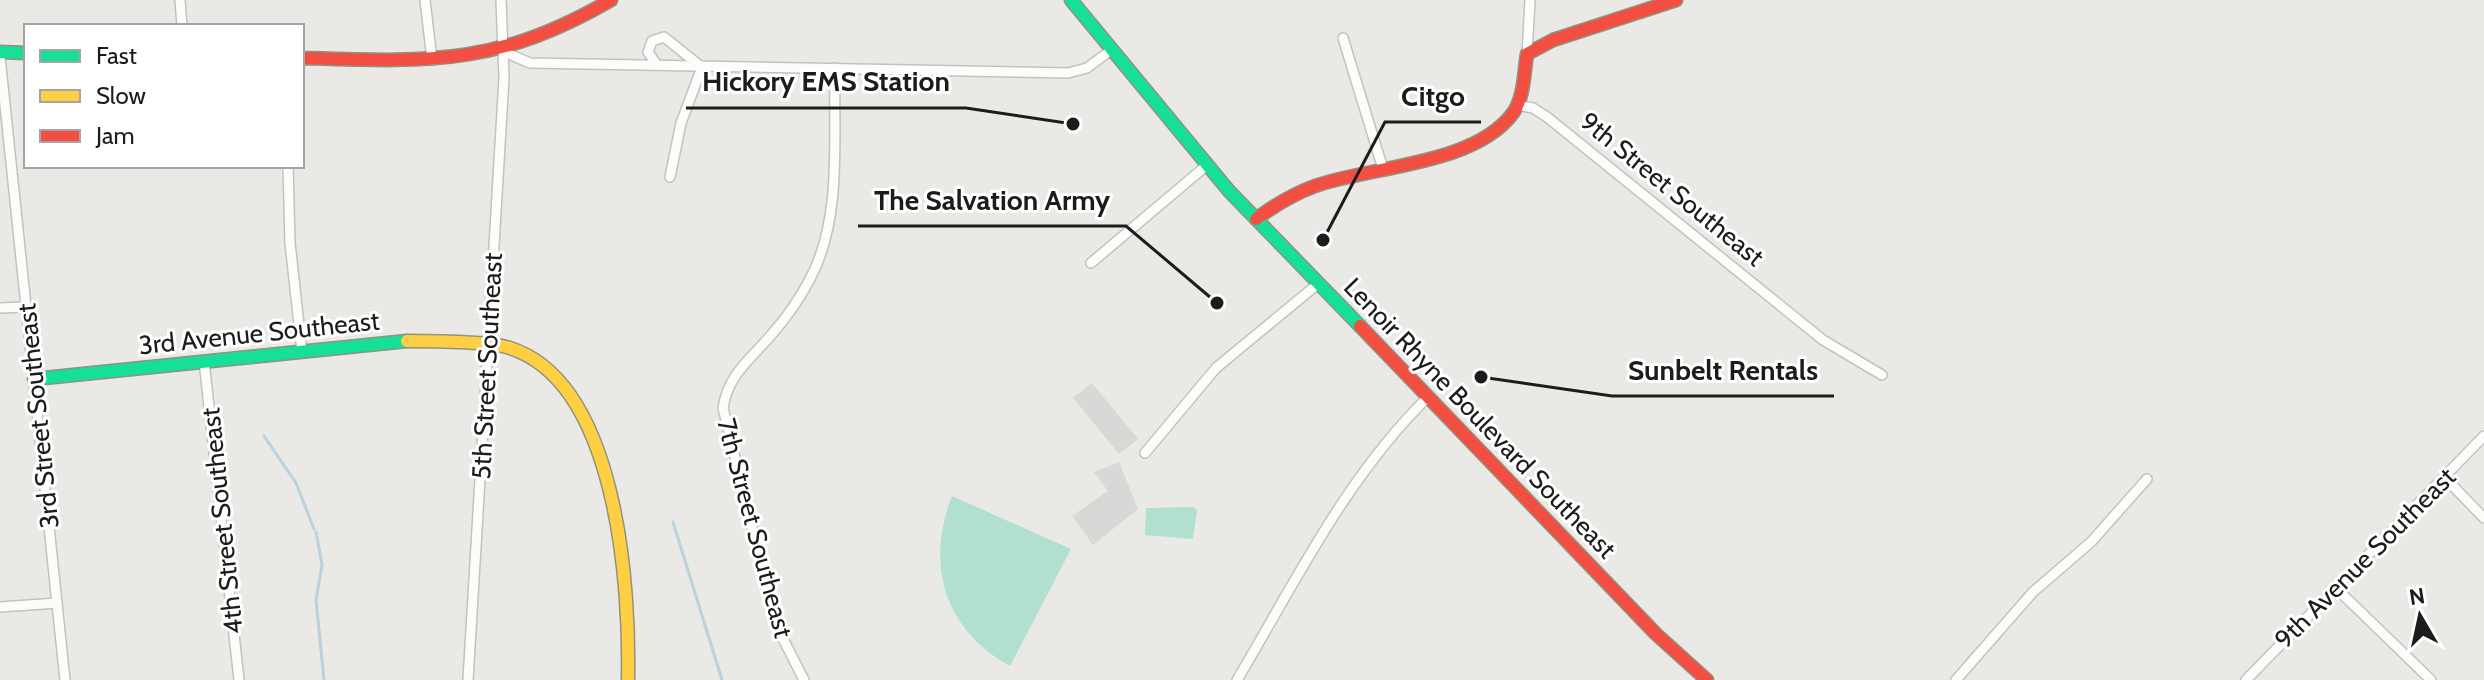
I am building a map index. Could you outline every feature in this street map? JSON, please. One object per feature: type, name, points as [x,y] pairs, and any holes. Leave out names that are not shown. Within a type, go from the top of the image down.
[{"type":"street","points":[[180,0],[182,24]]},
{"type":"street","points":[[425,0],[432,60]]},
{"type":"street","name":"5th Street Southeast","points":[[468,680],[504,52],[501,0]]},
{"type":"street","points":[[304,58],[432,60],[504,52],[548,36],[611,0]]},
{"type":"street","name":"Lenoir Rhyne Boulevard Southeast","points":[[1071,0],[1207,165],[1256,219],[1656,634],[1707,680]]},
{"type":"street","points":[[1256,219],[1277,201],[1300,191],[1474,141],[1502,126],[1517,105],[1527,54],[1530,0]]},
{"type":"street","points":[[1527,54],[1553,40],[1676,0]]},
{"type":"street","points":[[657,65],[648,52],[652,41],[664,37],[689,60],[702,67]]},
{"type":"street","points":[[1343,38],[1383,169]]},
{"type":"street","points":[[504,52],[530,63],[1068,73],[1087,68],[1111,50]]},
{"type":"street","points":[[0,55],[24,53]]},
{"type":"street","name":"3rd Street Southeast","points":[[0,55],[65,680]]},
{"type":"street","points":[[670,177],[681,123],[702,67]]},
{"type":"street","name":"7th Street Southeast","points":[[804,680],[775,623],[723,408],[725,395],[739,369],[794,305],[812,276],[826,238],[832,196],[835,68]]},
{"type":"street","name":"9th Street Southeast","points":[[1517,105],[1533,108],[1547,117],[1823,340],[1882,375]]},
{"type":"street","points":[[1091,263],[1207,165]]},
{"type":"street","points":[[288,168],[290,243],[302,352]]},
{"type":"street","points":[[1145,453],[1216,368],[1319,283]]},
{"type":"street","points":[[0,308],[26,307]]},
{"type":"street","name":"3rd Avenue Southeast","points":[[34,379],[409,341],[489,346],[523,352],[544,369],[570,398],[597,448],[616,516],[626,577],[628,680]]},
{"type":"street","name":"4th Street Southeast","points":[[204,361],[239,680]]},
{"type":"street","points":[[1237,680],[1355,480],[1429,396]]},
{"type":"street","name":"9th Avenue Southeast","points":[[2246,680],[2484,436]]},
{"type":"street","points":[[2445,478],[2484,518]]},
{"type":"street","points":[[1956,680],[2039,585],[2091,542],[2147,479]]},
{"type":"street","points":[[2336,588],[2431,680]]},
{"type":"street","points":[[0,607],[57,603]]},
{"type":"shaded area","points":[[1092,383],[1138,439],[1119,454],[1073,398]]},
{"type":"shaded area","points":[[1119,462],[1138,509],[1093,545],[1072,516],[1108,491],[1094,472]]},
{"type":"green space","points":[[952,496],[1071,549],[1010,666],[969,634],[946,593],[940,546]]},
{"type":"green space","points":[[1193,507],[1197,510],[1193,539],[1145,535],[1146,508]]},
{"type":"waterway","points":[[264,436],[296,483],[314,529]]},
{"type":"waterway","points":[[673,522],[722,680]]},
{"type":"waterway","points":[[316,532],[322,565],[316,600],[324,680]]},
{"type":"traffic: fast","points":[[1071,0],[1229,191],[1360,326]]},
{"type":"traffic: fast","points":[[0,52],[24,53]]},
{"type":"traffic: fast","points":[[34,379],[407,341]]},
{"type":"traffic: slow","points":[[407,341],[475,343],[510,348],[546,369],[574,402],[595,444],[610,493],[620,544],[626,594],[628,680]]},
{"type":"traffic: jam","points":[[304,58],[388,60],[462,55],[533,37],[611,0]]},
{"type":"traffic: jam","points":[[1256,219],[1284,200],[1315,186],[1421,162],[1474,144],[1496,130],[1517,107],[1527,54],[1553,40],[1676,0]]},
{"type":"traffic: jam","points":[[1360,326],[1656,634],[1707,680]]},
{"type":"place","name":"Hickory EMS Station","points":[[1073,124]]},
{"type":"place","name":"Citgo","points":[[1323,240]]},
{"type":"place","name":"The Salvation Army","points":[[1217,303]]},
{"type":"place","name":"Sunbelt Rentals","points":[[1481,377]]}]
